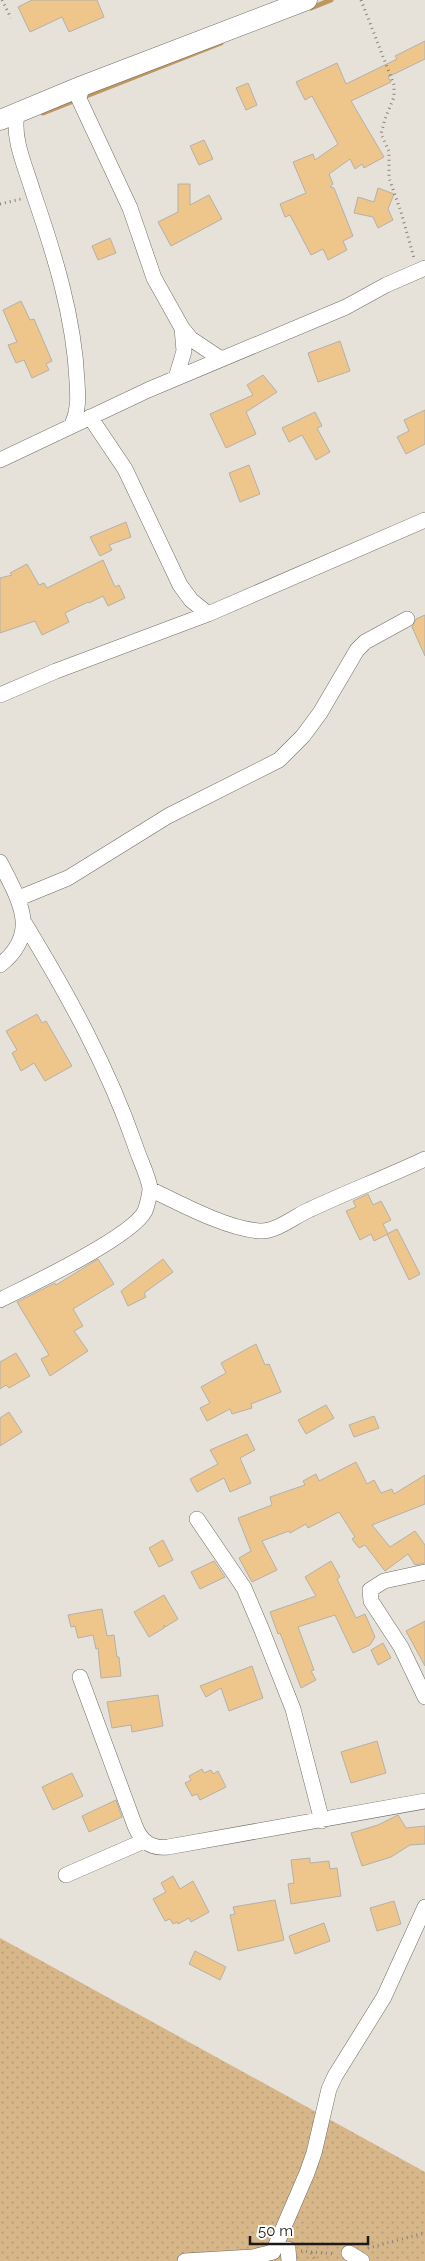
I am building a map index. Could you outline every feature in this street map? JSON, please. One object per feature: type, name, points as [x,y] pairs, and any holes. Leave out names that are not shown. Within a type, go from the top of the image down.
[{"type":"main road","points":[[8,117],[82,86],[307,0]]},
{"type":"street","points":[[82,86],[79,99],[130,208],[154,278],[182,328],[191,339],[222,359]]},
{"type":"street","points":[[8,117],[15,124],[22,155],[70,313],[79,399],[72,425]]},
{"type":"street","points":[[0,460],[176,378],[346,308],[386,285],[422,269]]},
{"type":"street","points":[[176,378],[184,351],[182,328]]},
{"type":"street","points":[[90,417],[125,469],[180,585],[192,600],[208,614]]},
{"type":"street","points":[[0,695],[56,671],[208,614],[425,520]]},
{"type":"street","points":[[19,898],[68,878],[168,816],[279,760],[303,736],[320,713],[357,650],[365,642],[408,619]]},
{"type":"street","points":[[0,862],[19,898],[25,924],[62,985],[104,1068],[130,1132],[150,1189],[144,1211],[131,1226],[112,1240],[0,1300]]},
{"type":"street","points":[[0,965],[15,951],[23,934],[25,924]]},
{"type":"street","points":[[150,1189],[238,1227],[262,1232],[425,1159]]},
{"type":"street","points":[[197,1519],[244,1588],[255,1612],[293,1709],[322,1821]]},
{"type":"street","points":[[425,1572],[384,1581],[370,1590],[371,1602],[401,1647],[425,1697]]},
{"type":"street","points":[[80,1677],[134,1826],[144,1841],[160,1848],[322,1821],[425,1801]]},
{"type":"street","points":[[66,1875],[144,1841]]},
{"type":"street","points":[[185,2261],[253,2257],[273,2252],[309,2166],[329,2090],[335,2076],[384,1997],[425,1907]]},
{"type":"street","points":[[349,2253],[362,2261]]},
{"type":"path","points":[[2,0],[11,18]]},
{"type":"path","points":[[361,0],[394,86],[394,97],[381,134],[389,151],[389,178],[422,269]]},
{"type":"path","points":[[0,204],[35,197]]},
{"type":"path","points":[[310,2252],[316,2261]]},
{"type":"shaded area","points":[[0,1938],[425,2172],[425,2261],[0,2261]]},
{"type":"building","points":[[32,0],[97,0],[104,17],[69,32],[62,17],[30,32],[18,7]]},
{"type":"building","points":[[425,41],[425,59],[388,77],[391,82],[351,101],[384,157],[364,168],[362,164],[355,169],[350,159],[329,174],[333,184],[330,187],[334,188],[353,236],[343,241],[347,250],[328,260],[323,249],[311,255],[290,215],[285,217],[280,204],[306,193],[293,162],[313,154],[315,160],[338,144],[312,96],[305,100],[296,82],[337,63],[346,84],[397,59],[395,56]]},
{"type":"building","points":[[248,83],[257,105],[246,110],[236,88]]},
{"type":"building","points":[[204,140],[213,159],[199,165],[190,146]]},
{"type":"building","points":[[178,184],[190,184],[190,205],[209,195],[222,219],[171,246],[158,222],[178,212]]},
{"type":"building","points":[[378,188],[394,194],[388,209],[393,220],[378,228],[373,217],[354,213],[358,197],[374,202]]},
{"type":"building","points":[[110,238],[116,253],[98,260],[92,246]]},
{"type":"building","points":[[21,301],[30,320],[34,319],[52,361],[46,364],[49,370],[32,378],[24,360],[16,363],[8,345],[17,342],[3,310]]},
{"type":"building","points":[[340,341],[350,371],[318,382],[308,353]]},
{"type":"building","points":[[263,375],[277,392],[246,412],[256,434],[226,448],[210,414],[253,395],[247,385]]},
{"type":"building","points":[[425,410],[425,444],[406,454],[397,437],[409,431],[404,420]]},
{"type":"building","points":[[315,412],[322,426],[317,428],[330,452],[316,460],[302,435],[289,442],[282,428]]},
{"type":"building","points":[[249,465],[260,494],[240,502],[229,473]]},
{"type":"building","points":[[126,522],[131,537],[109,545],[112,550],[100,556],[90,537]]},
{"type":"building","points":[[103,560],[115,587],[119,585],[125,598],[108,606],[103,596],[88,602],[65,613],[69,622],[42,635],[35,621],[0,633],[0,578],[12,575],[10,573],[27,564],[39,585],[44,583],[47,588]]},
{"type":"building","points":[[425,615],[425,656],[412,627],[416,619]]},
{"type":"building","points":[[37,1014],[42,1023],[46,1021],[72,1066],[45,1081],[34,1063],[21,1071],[12,1053],[17,1050],[6,1031]]},
{"type":"building","points":[[368,1194],[373,1205],[381,1201],[391,1220],[383,1224],[388,1234],[374,1241],[371,1234],[360,1240],[346,1211],[356,1207],[353,1201]]},
{"type":"building","points":[[397,1229],[420,1274],[409,1280],[387,1234]]},
{"type":"building","points":[[98,1259],[114,1284],[73,1309],[83,1326],[74,1331],[88,1351],[50,1376],[41,1359],[49,1355],[17,1302],[55,1283],[56,1285]]},
{"type":"building","points":[[163,1259],[173,1272],[144,1293],[146,1297],[128,1306],[121,1291]]},
{"type":"building","points":[[256,1344],[265,1365],[269,1364],[281,1392],[251,1404],[252,1408],[232,1414],[230,1409],[207,1421],[200,1408],[210,1403],[201,1387],[226,1373],[221,1363]]},
{"type":"building","points":[[16,1353],[30,1376],[9,1388],[6,1385],[0,1389],[0,1362]]},
{"type":"building","points":[[326,1405],[334,1418],[306,1434],[298,1420]]},
{"type":"building","points":[[9,1412],[22,1432],[0,1446],[0,1418]]},
{"type":"building","points":[[374,1416],[379,1428],[354,1437],[349,1425]]},
{"type":"building","points":[[247,1434],[255,1450],[240,1458],[251,1483],[230,1492],[224,1478],[197,1492],[190,1479],[218,1464],[210,1450]]},
{"type":"building","points":[[356,1462],[367,1484],[374,1480],[381,1493],[392,1489],[394,1494],[425,1475],[425,1504],[372,1525],[390,1547],[415,1531],[425,1545],[425,1563],[415,1565],[408,1554],[385,1571],[365,1545],[359,1548],[352,1539],[355,1537],[339,1512],[308,1528],[306,1524],[290,1533],[289,1531],[262,1541],[277,1570],[252,1582],[239,1558],[251,1551],[238,1518],[272,1505],[270,1497],[305,1485],[303,1481],[316,1474],[319,1481]]},
{"type":"building","points":[[163,1540],[173,1560],[159,1567],[149,1548]]},
{"type":"building","points":[[214,1561],[225,1577],[200,1589],[191,1572]]},
{"type":"building","points":[[331,1561],[340,1577],[337,1579],[356,1618],[365,1614],[375,1637],[370,1645],[353,1653],[335,1615],[298,1627],[314,1670],[311,1671],[316,1680],[301,1688],[270,1612],[316,1596],[305,1577]]},
{"type":"building","points":[[164,1595],[178,1619],[165,1627],[164,1625],[164,1628],[149,1637],[134,1612]]},
{"type":"building","points":[[102,1609],[107,1636],[114,1635],[121,1676],[101,1678],[98,1648],[96,1649],[93,1635],[78,1638],[75,1626],[71,1627],[68,1615]]},
{"type":"building","points":[[425,1621],[425,1666],[406,1631]]},
{"type":"building","points":[[383,1643],[391,1658],[378,1665],[371,1650]]},
{"type":"building","points":[[252,1666],[263,1698],[229,1711],[221,1688],[206,1697],[200,1686]]},
{"type":"building","points":[[158,1695],[163,1726],[132,1732],[131,1725],[112,1728],[107,1702]]},
{"type":"building","points":[[377,1741],[386,1773],[351,1783],[341,1752]]},
{"type":"building","points":[[202,1769],[204,1773],[211,1770],[213,1774],[218,1771],[226,1787],[200,1800],[197,1794],[192,1796],[185,1783],[191,1780],[189,1776]]},
{"type":"building","points":[[72,1773],[83,1796],[53,1810],[42,1787]]},
{"type":"building","points":[[116,1800],[122,1817],[89,1832],[82,1816]]},
{"type":"building","points":[[398,1815],[406,1828],[425,1826],[425,1844],[410,1845],[391,1857],[362,1866],[351,1833],[378,1825]]},
{"type":"building","points":[[310,1858],[310,1863],[329,1861],[330,1869],[337,1868],[341,1896],[291,1904],[288,1884],[294,1883],[291,1860]]},
{"type":"building","points":[[173,1876],[180,1889],[193,1881],[209,1912],[191,1922],[189,1918],[178,1924],[177,1922],[173,1924],[170,1919],[165,1921],[153,1899],[166,1892],[161,1883]]},
{"type":"building","points":[[275,1900],[284,1940],[238,1951],[230,1915],[235,1914],[233,1907]]},
{"type":"building","points":[[394,1901],[401,1924],[377,1931],[370,1908]]},
{"type":"building","points":[[324,1923],[330,1941],[295,1954],[289,1936]]},
{"type":"building","points":[[195,1951],[226,1967],[220,1980],[189,1964]]},
{"type":"waterway","points":[[311,8],[331,0]]},
{"type":"waterway","points":[[43,113],[221,43]]}]
